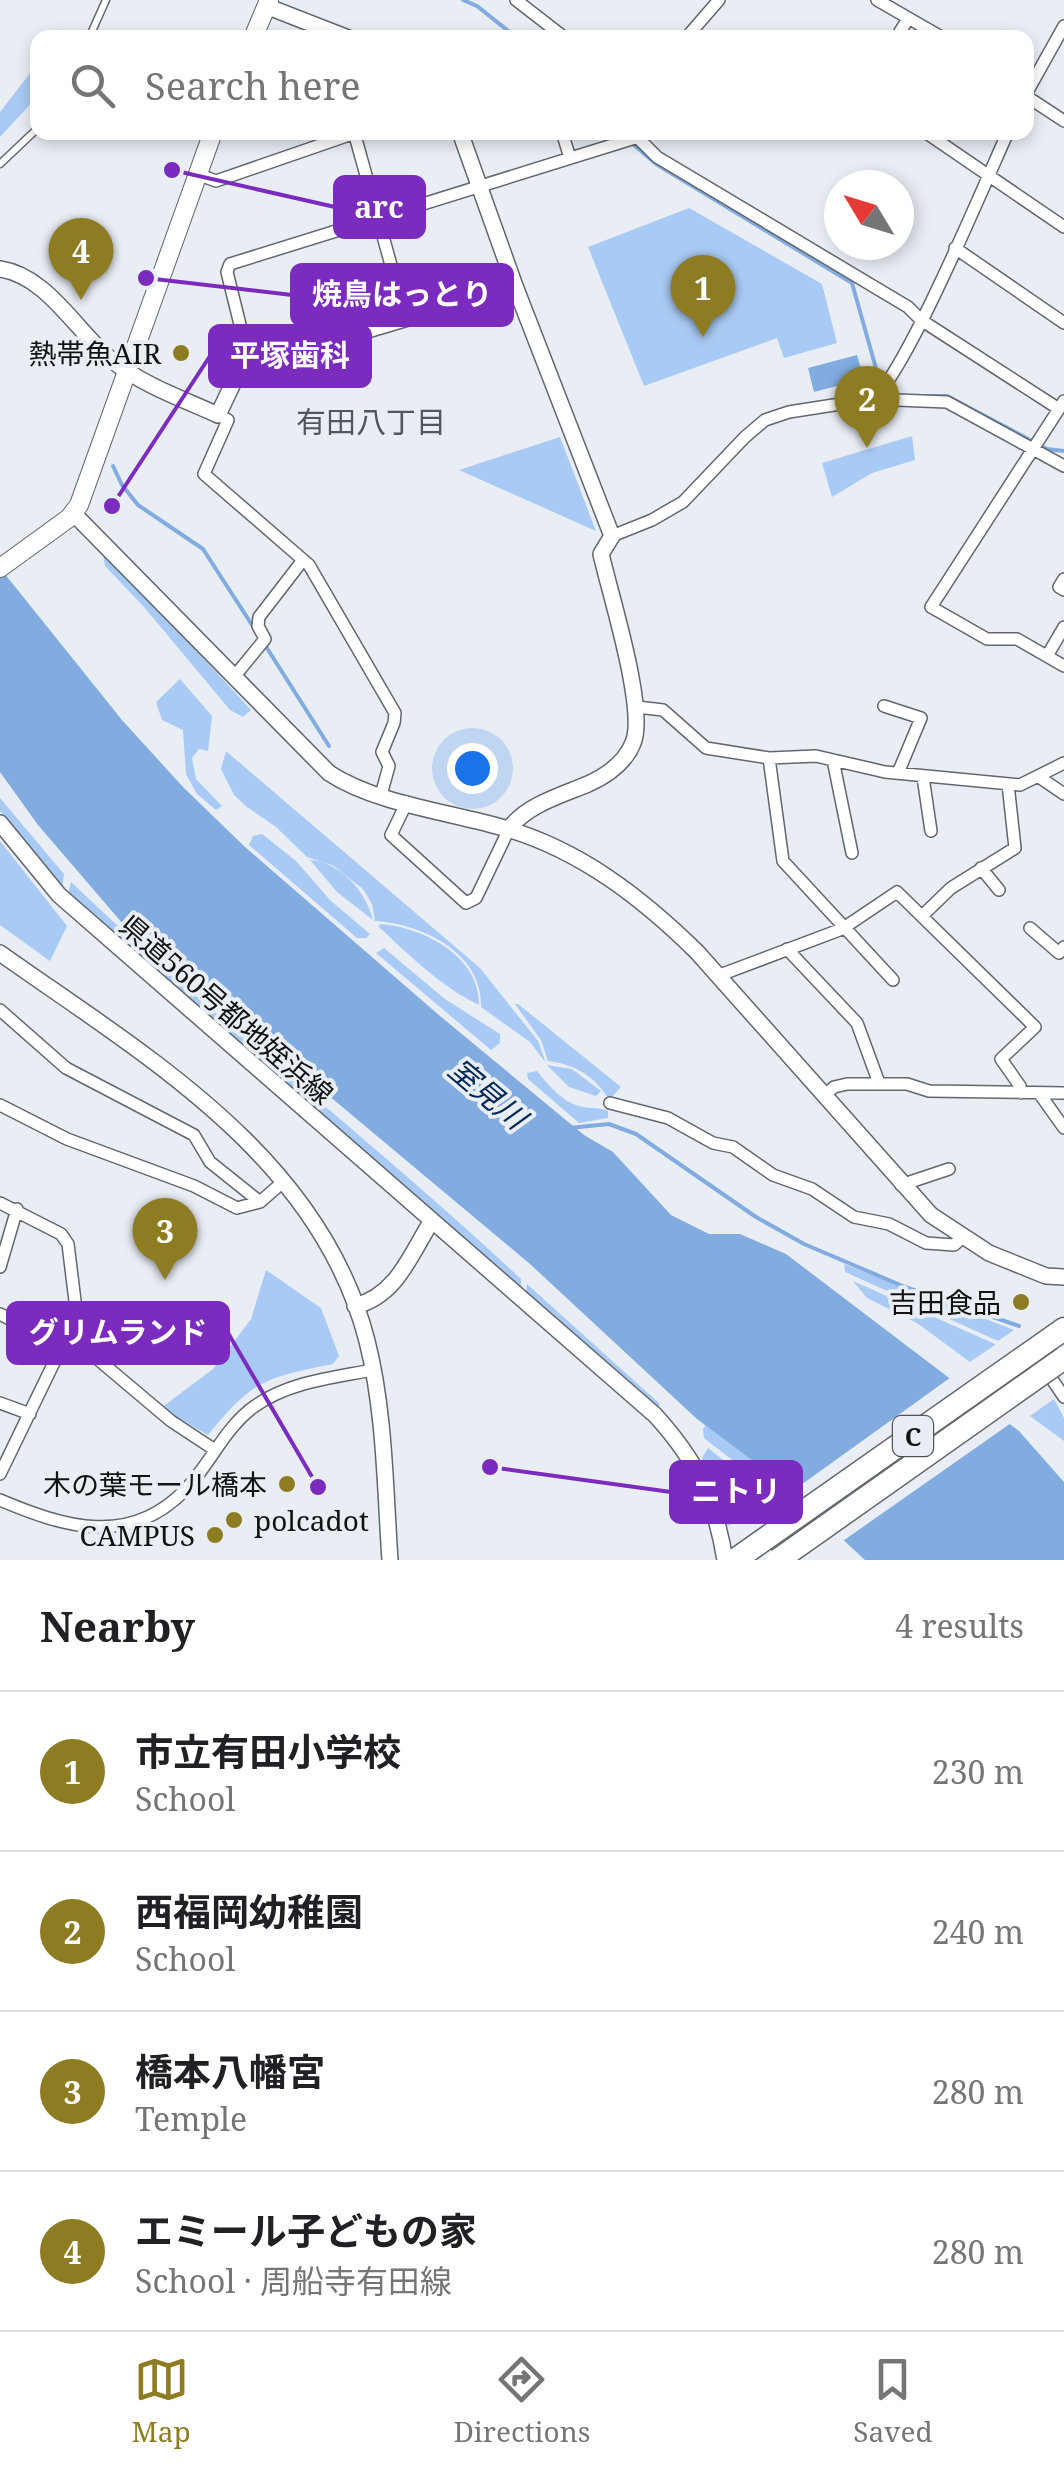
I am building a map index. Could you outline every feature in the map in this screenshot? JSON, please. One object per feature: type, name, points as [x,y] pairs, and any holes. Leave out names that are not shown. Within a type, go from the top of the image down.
[{"type":"highway","name":"C","points":[[735,1560],[1064,1329]]},
{"type":"highway","name":"C","points":[[778,1560],[1057,1366]]},
{"type":"main road","points":[[256,30],[268,3]]},
{"type":"main road","points":[[0,568],[71,516],[211,140]]},
{"type":"street","points":[[516,0],[555,30]]},
{"type":"street","points":[[693,30],[719,0]]},
{"type":"street","points":[[877,0],[928,30]]},
{"type":"street","points":[[268,3],[330,30]]},
{"type":"street","points":[[901,30],[908,19]]},
{"type":"street","points":[[1034,80],[1064,26]]},
{"type":"street","points":[[1034,101],[1064,122]]},
{"type":"street","points":[[197,174],[216,181],[335,140]]},
{"type":"street","points":[[357,140],[406,319]]},
{"type":"street","points":[[463,140],[612,536]]},
{"type":"street","points":[[564,140],[570,158]]},
{"type":"street","points":[[250,366],[227,272],[230,264],[624,140]]},
{"type":"street","points":[[639,140],[657,156],[908,307],[921,320],[1061,405],[930,607],[987,639],[1017,639],[1064,666]]},
{"type":"street","points":[[936,140],[1064,227]]},
{"type":"street","points":[[876,396],[889,381],[921,320],[1005,140]]},
{"type":"street","points":[[955,248],[1064,323]]},
{"type":"street","points":[[0,269],[28,277],[138,380],[228,420],[204,474],[303,560],[395,713],[382,752],[388,766],[381,794]]},
{"type":"street","points":[[218,415],[236,377],[250,366],[515,286]]},
{"type":"street","points":[[407,802],[391,835],[466,903],[476,898],[509,830],[532,809],[596,781],[623,762],[635,740],[636,708],[601,554],[612,536],[683,502],[765,420],[876,396],[947,402],[1036,444],[1064,466]]},
{"type":"street","points":[[71,516],[328,773],[343,783],[509,830],[584,860],[656,914],[720,975],[931,1214],[962,1238],[1020,1267],[1046,1276],[1064,1277]]},
{"type":"street","points":[[234,677],[262,642],[258,616],[303,560]]},
{"type":"street","points":[[1064,579],[1059,587],[1064,590]]},
{"type":"street","points":[[1046,656],[1064,628]]},
{"type":"street","points":[[884,706],[921,718],[898,774]]},
{"type":"street","points":[[636,708],[664,710],[706,748],[769,758],[816,756],[898,774],[1020,785],[1064,763]]},
{"type":"street","points":[[769,758],[783,862],[842,930],[893,980]]},
{"type":"street","points":[[833,760],[852,853]]},
{"type":"street","points":[[922,777],[931,831]]},
{"type":"street","points":[[1039,777],[1064,794]]},
{"type":"street","points":[[922,916],[951,888],[1014,848],[1008,784]]},
{"type":"street","name":"県道560号都地姪浜線","points":[[0,823],[58,894],[655,1416],[683,1446],[700,1473],[712,1505],[724,1560]]},
{"type":"street","points":[[982,868],[999,890]]},
{"type":"street","points":[[720,975],[842,930],[896,892],[1035,1028],[1000,1059],[1021,1093]]},
{"type":"street","points":[[1030,928],[1059,953],[1064,948]]},
{"type":"street","points":[[787,949],[857,1023],[879,1083]]},
{"type":"street","points":[[0,953],[231,1124],[284,1181],[320,1232],[355,1306],[367,1342],[379,1407],[390,1560]]},
{"type":"street","points":[[0,1010],[66,1068],[194,1135],[210,1162],[260,1202]]},
{"type":"street","points":[[824,1096],[834,1087],[879,1083],[929,1090],[1064,1094]]},
{"type":"street","points":[[1040,1093],[1064,1128]]},
{"type":"street","points":[[610,1104],[668,1118],[713,1143],[733,1147],[773,1176],[812,1189],[854,1216],[889,1224],[926,1243],[954,1245],[962,1238]]},
{"type":"street","points":[[0,1105],[67,1139],[194,1186],[237,1208],[260,1202],[284,1181]]},
{"type":"street","points":[[901,1184],[949,1169]]},
{"type":"street","points":[[0,1203],[61,1234],[68,1244],[76,1309],[66,1344],[0,1474]]},
{"type":"street","points":[[0,1267],[17,1209]]},
{"type":"street","points":[[355,1306],[373,1302],[389,1291],[431,1222]]},
{"type":"street","points":[[0,1314],[66,1344],[75,1340],[171,1421],[215,1450]]},
{"type":"street","points":[[1057,1366],[1064,1397]]},
{"type":"street","points":[[0,1500],[63,1524],[120,1526],[165,1506],[186,1490],[250,1409],[279,1391],[372,1370]]},
{"type":"street","points":[[0,1403],[30,1414]]},
{"type":"lane","points":[[93,30],[106,0]]},
{"type":"lane","points":[[0,164],[30,136]]},
{"type":"shaded area","points":[[30,73],[30,105],[0,137],[0,112]]},
{"type":"shaded area","points":[[689,208],[822,284],[837,343],[784,358],[777,338],[644,386],[588,247]]},
{"type":"shaded area","points":[[912,436],[915,460],[872,473],[832,497],[822,463]]},
{"type":"shaded area","points":[[560,437],[596,531],[459,470]]},
{"type":"shaded area","points":[[102,549],[251,710],[243,717],[230,710],[105,566]]},
{"type":"shaded area","points":[[180,679],[212,716],[208,751],[199,749],[192,758],[196,779],[222,806],[216,810],[197,794],[186,774],[183,730],[162,720],[156,702]]},
{"type":"shaded area","points":[[226,751],[480,968],[538,1041],[546,1063],[530,1042],[481,1007],[479,988],[461,957],[430,935],[375,921],[372,904],[363,889],[334,866],[307,857],[234,795],[221,769]]},
{"type":"shaded area","points":[[0,798],[64,874],[62,889],[0,811]]},
{"type":"shaded area","points":[[262,834],[296,861],[331,901],[370,934],[357,938],[249,845],[253,836]]},
{"type":"shaded area","points":[[0,841],[67,926],[50,961],[0,925]]},
{"type":"shaded area","points":[[310,860],[332,866],[351,880],[365,899],[373,920],[337,892]]},
{"type":"shaded area","points":[[71,882],[466,1228],[521,1279],[521,1291],[68,895]]},
{"type":"shaded area","points":[[378,926],[431,938],[460,959],[477,988],[479,1005],[426,969]]},
{"type":"shaded area","points":[[384,948],[445,999],[500,1034],[500,1043],[491,1050],[376,953]]},
{"type":"shaded area","points":[[515,1004],[621,1087],[609,1100],[584,1073],[548,1061],[541,1040]]},
{"type":"shaded area","points":[[547,1065],[572,1069],[601,1091],[596,1096],[569,1087]]},
{"type":"shaded area","points":[[537,1071],[563,1098],[576,1105],[608,1111],[608,1118],[579,1123],[528,1079],[527,1073]]},
{"type":"shaded area","points":[[844,1264],[1014,1330],[998,1341],[845,1272]]},
{"type":"shaded area","points":[[266,1270],[321,1308],[339,1356],[333,1364],[262,1384],[237,1403],[208,1435],[161,1408],[213,1369],[251,1319]]},
{"type":"shaded area","points":[[853,1281],[995,1345],[970,1362],[917,1323],[867,1298]]},
{"type":"shaded area","points":[[527,1284],[660,1404],[657,1409],[526,1293]]},
{"type":"shaded area","points":[[1054,1399],[1064,1418],[1064,1441],[1030,1416]]},
{"type":"shaded area","points":[[710,1419],[783,1490],[776,1494],[704,1438],[703,1429]]},
{"type":"shaded area","points":[[708,1448],[772,1499],[728,1526],[702,1458]]},
{"type":"water","points":[[857,355],[864,379],[814,392],[808,368]]},
{"type":"water","name":"室見川","points":[[0,568],[122,720],[245,847],[440,1016],[584,1135],[613,1152],[671,1215],[709,1234],[740,1234],[786,1254],[1019,1431],[1064,1482],[1064,1560],[865,1560],[776,1478],[697,1419],[530,1264],[322,1090],[241,1014],[123,924],[38,825],[0,772]]},
{"type":"pier","points":[[954,1375],[1014,1421],[840,1543],[787,1495]]},
{"type":"waterway","points":[[463,0],[507,30]]},
{"type":"waterway","points":[[633,144],[656,164],[852,283],[879,379],[893,395],[898,395]]},
{"type":"waterway","points":[[927,396],[947,396],[1047,449],[1064,451]]},
{"type":"waterway","points":[[113,466],[138,505],[203,549],[254,628]]},
{"type":"waterway","points":[[265,645],[329,746]]},
{"type":"waterway","points":[[569,1128],[609,1124],[636,1134],[756,1217],[804,1244],[905,1287],[1019,1326]]},
{"type":"place","name":"arc","points":[[172,170]]},
{"type":"place","name":"焼鳥はっとり","points":[[146,278]]},
{"type":"place","name":"エミール子どもの家","points":[[81,300]]},
{"type":"place","name":"市立有田小学校","points":[[703,337]]},
{"type":"place","name":"熱帯魚AIR","points":[[181,353]]},
{"type":"place","name":"西福岡幼稚園","points":[[867,448]]},
{"type":"place","name":"平塚歯科","points":[[112,506]]},
{"type":"place","name":"橋本八幡宮","points":[[165,1280]]},
{"type":"place","name":"吉田食品","points":[[1021,1302]]},
{"type":"place","name":"ニトリ","points":[[490,1467]]},
{"type":"place","name":"木の葉モール橋本","points":[[287,1484]]},
{"type":"place","name":"グリムランド","points":[[318,1487]]},
{"type":"place","name":"polcadot","points":[[234,1520]]},
{"type":"place","name":"CAMPUS","points":[[215,1535]]},
{"type":"district","name":"有田八丁目","points":[[371,421]]}]
